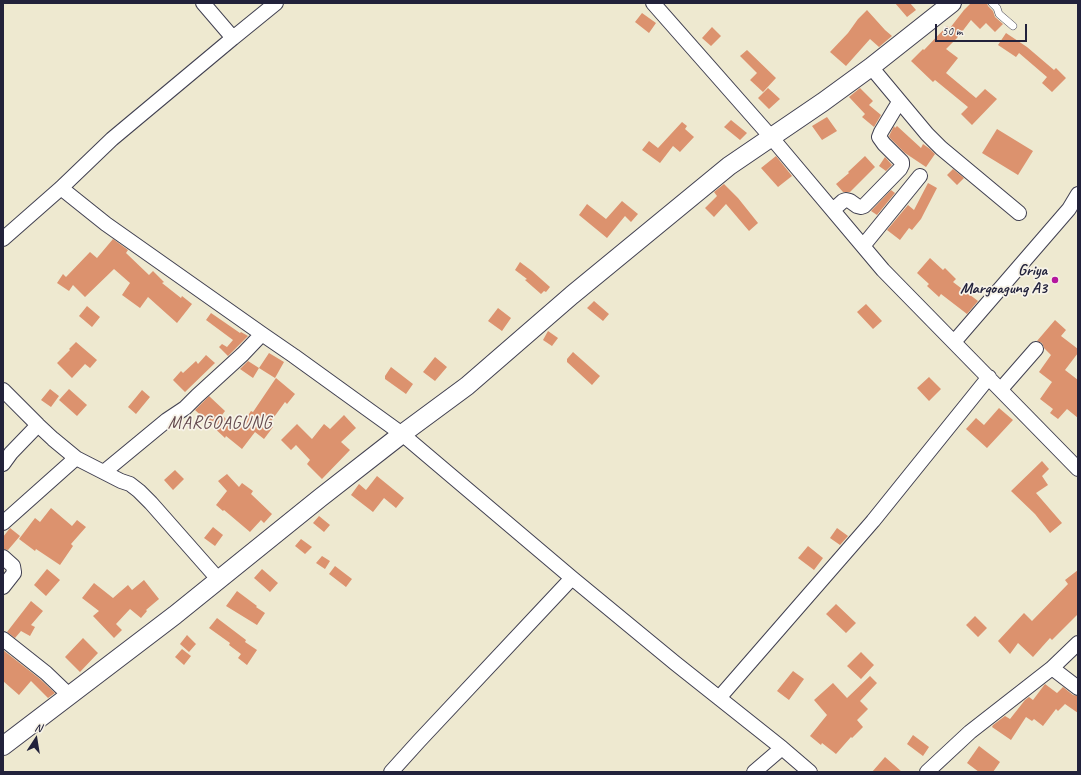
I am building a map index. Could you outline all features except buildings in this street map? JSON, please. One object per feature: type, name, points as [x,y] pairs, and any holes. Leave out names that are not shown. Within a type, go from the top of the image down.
[{"type":"street","points":[[203,3],[234,38]]},
{"type":"street","points":[[3,239],[112,139],[276,3]]},
{"type":"street","points":[[653,3],[771,137],[883,270],[1078,469]]},
{"type":"street","points":[[3,746],[175,615],[320,498],[402,434],[467,386],[572,295],[723,171],[871,67],[952,3]]},
{"type":"street","points":[[871,67],[927,134],[941,148],[1019,213]]},
{"type":"street","points":[[833,210],[846,200],[857,206],[864,206],[900,169],[902,162],[884,144],[879,136],[900,102]]},
{"type":"street","points":[[863,246],[920,176]]},
{"type":"street","points":[[60,188],[106,224],[402,434],[572,578],[810,772]]},
{"type":"street","points":[[954,342],[1073,212],[1078,194]]},
{"type":"street","points":[[104,472],[166,420],[185,408],[243,354],[262,334]]},
{"type":"street","points":[[1001,389],[1036,349]]},
{"type":"street","points":[[719,698],[873,521],[989,377]]},
{"type":"street","points":[[3,390],[53,439],[76,458],[130,484],[151,503],[218,580]]},
{"type":"street","points":[[3,464],[11,453],[38,425]]},
{"type":"street","points":[[3,523],[76,458]]},
{"type":"street","points":[[3,557],[13,566],[14,573],[3,587]]},
{"type":"street","points":[[391,772],[450,707],[572,578]]},
{"type":"street","points":[[3,639],[46,673],[69,695]]},
{"type":"street","points":[[927,772],[970,732],[1052,668],[1078,644]]},
{"type":"street","points":[[1052,668],[1078,688]]},
{"type":"street","points":[[754,772],[782,748]]},
{"type":"lane","points":[[992,3],[1000,14],[1013,26]]},
{"type":"place","name":"Griya Margoagung A3","points":[[1055,280]]},
{"type":"district","name":"MARGOAGUNG","points":[[220,423]]}]
